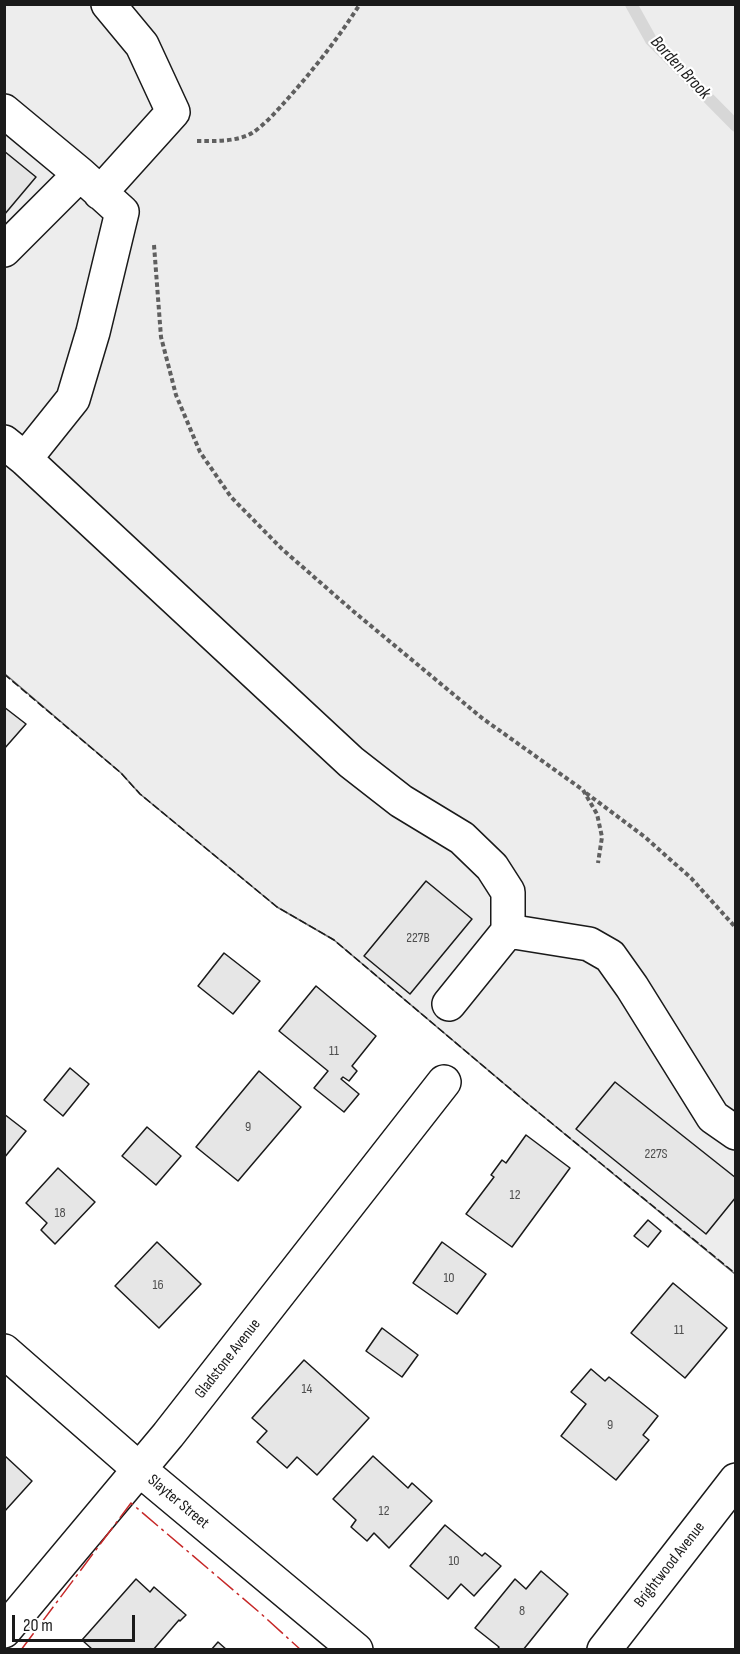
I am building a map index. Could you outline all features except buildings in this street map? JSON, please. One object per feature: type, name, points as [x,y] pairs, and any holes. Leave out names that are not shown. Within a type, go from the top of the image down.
[{"type":"street","points":[[4,250],[90,184],[161,125],[173,112],[142,45],[108,4]]},
{"type":"street","points":[[4,111],[122,212],[93,332],[73,399],[15,450],[351,762],[401,801],[462,838],[492,867],[508,892],[508,931],[449,1004]]},
{"type":"street","points":[[508,931],[589,945],[610,956],[632,987],[713,1117],[735,1133]]},
{"type":"street","name":"Gladstone Avenue","points":[[4,1631],[195,1401],[444,1082]]},
{"type":"street","name":"Slayter Street","points":[[4,1351],[139,1469],[356,1650]]},
{"type":"street","name":"Brightwood Avenue","points":[[604,1650],[735,1480]]},
{"type":"path","points":[[161,125],[196,140],[222,142],[252,134],[298,88],[344,30],[360,4]]},
{"type":"path","points":[[151,238],[155,248],[161,337],[176,394],[200,452],[231,496],[282,549],[352,611],[482,718],[645,837],[691,878],[735,928]]},
{"type":"path","points":[[583,790],[597,814],[602,837],[598,863]]},
{"type":"shaded area","points":[[5,5],[735,5],[735,1274],[334,940],[277,907],[140,794],[121,773],[5,674]]},
{"type":"waterway","name":"Borden Brook","points":[[631,4],[651,40],[736,126]]},
{"type":"fence","points":[[4,674],[121,773],[140,794],[277,907],[334,940],[527,1103],[736,1274]]},
{"type":"power","points":[[21,1650],[131,1503],[301,1650]]}]
